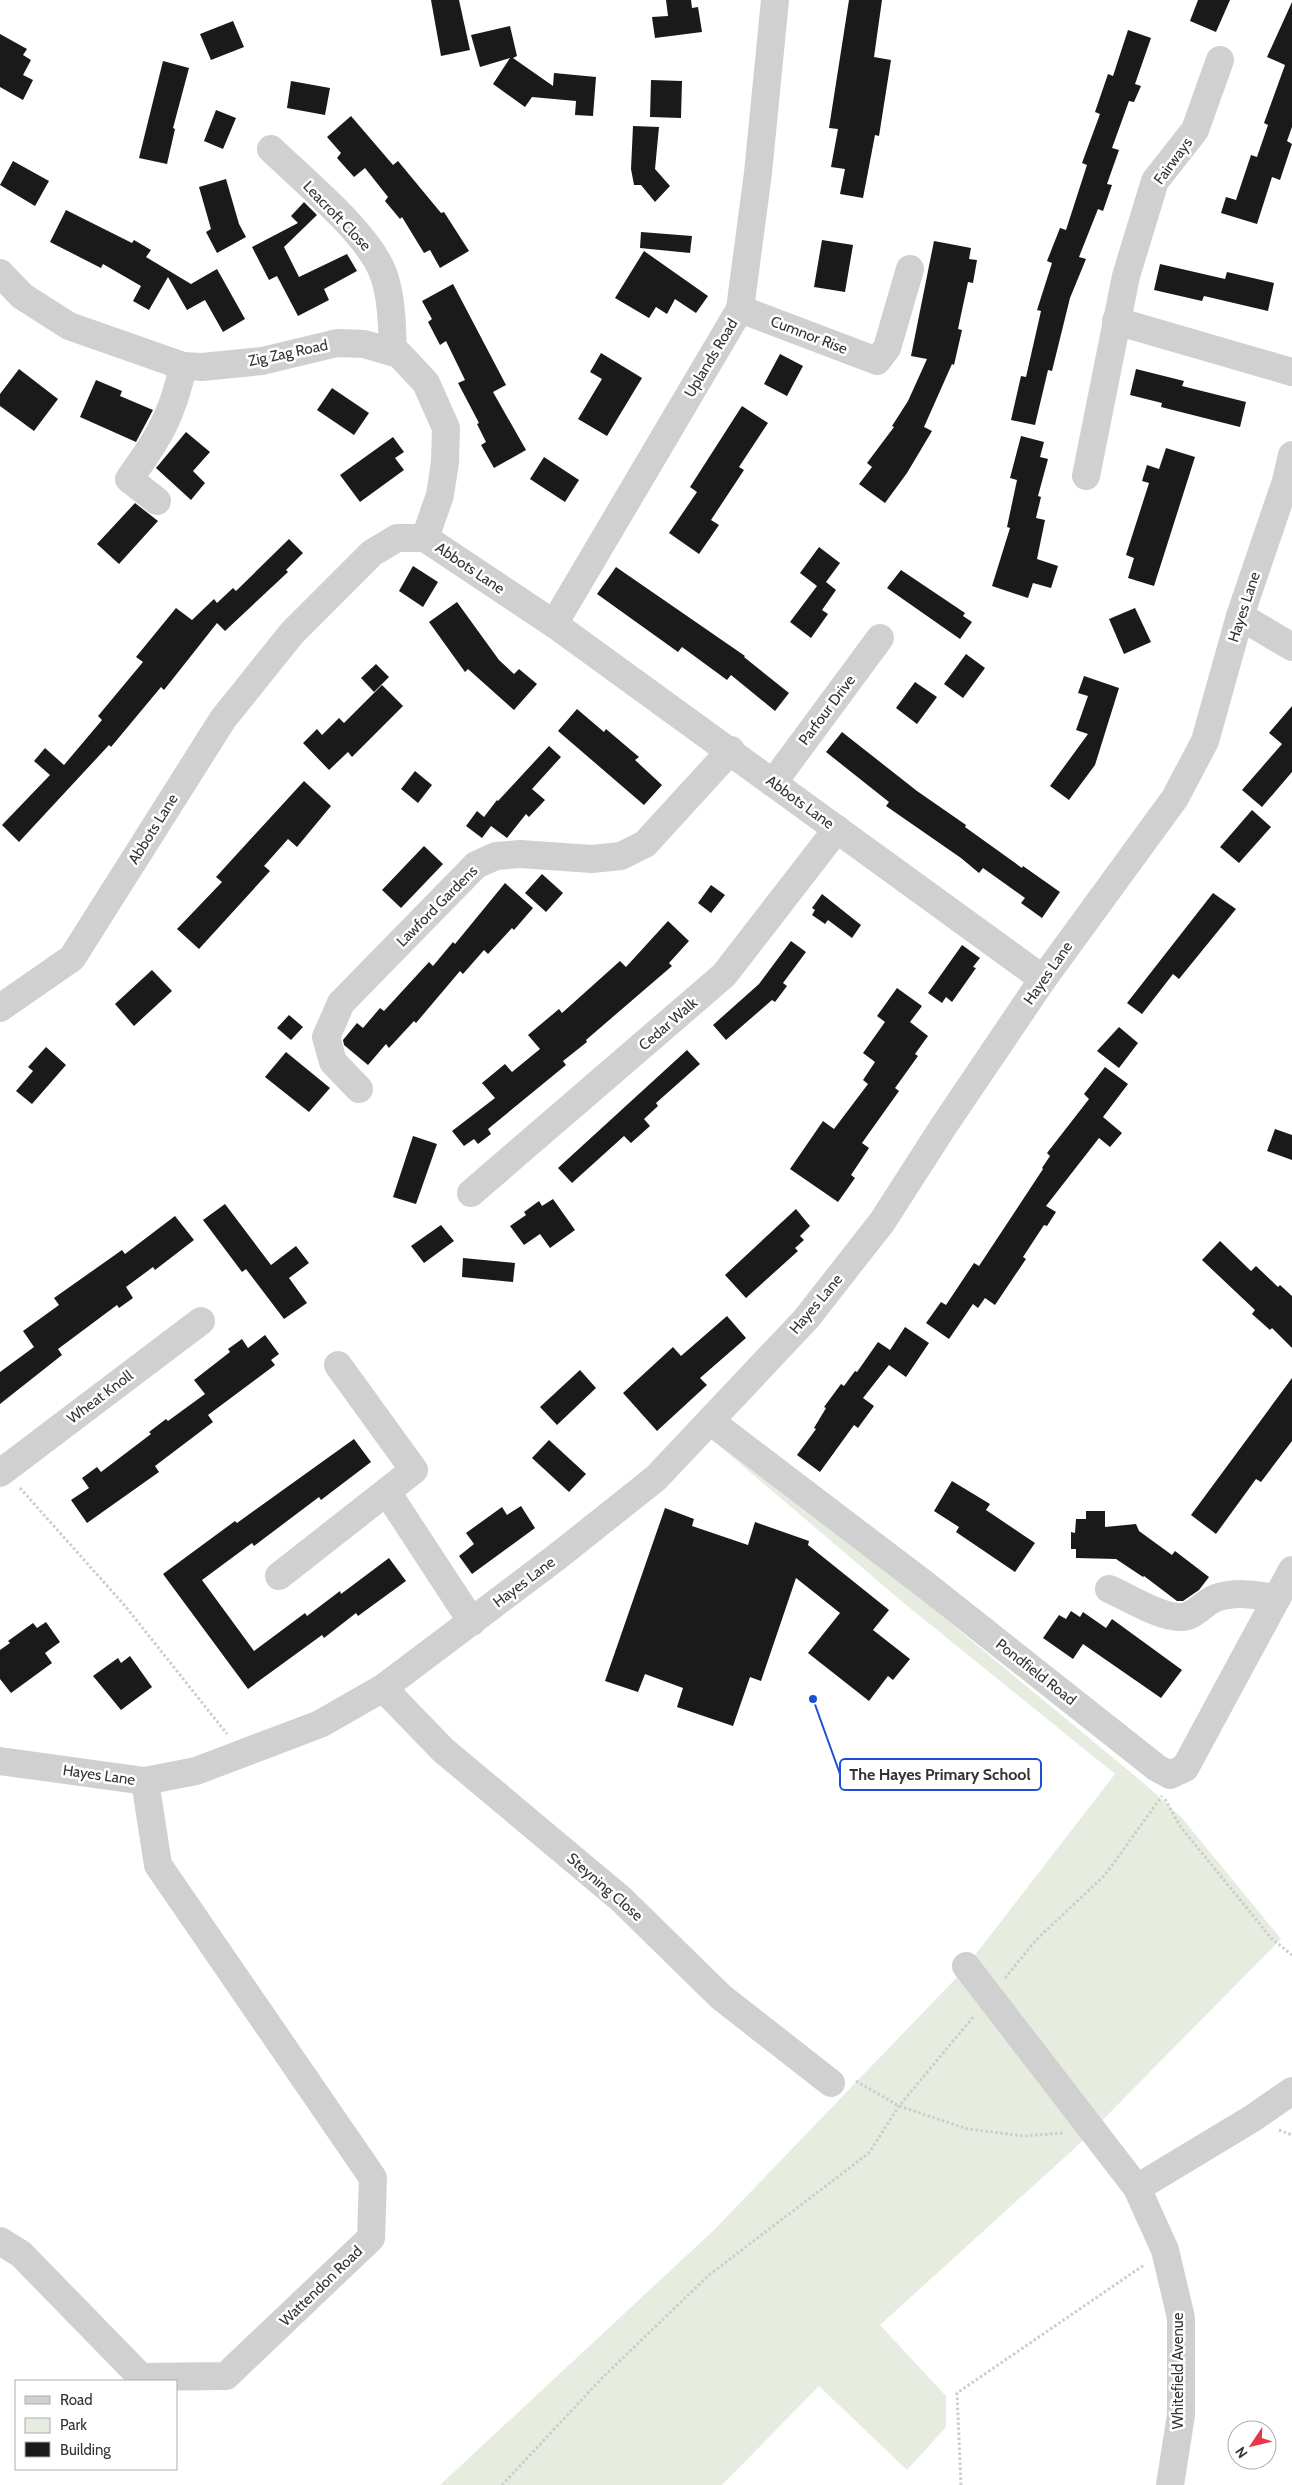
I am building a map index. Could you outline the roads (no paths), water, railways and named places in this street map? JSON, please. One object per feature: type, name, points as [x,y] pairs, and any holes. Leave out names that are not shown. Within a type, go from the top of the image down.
[{"type":"street","name":"Uplands Road","points":[[554,624],[740,309],[760,155],[776,0]]},
{"type":"street","name":"Fairways","points":[[1086,476],[1126,276],[1155,181],[1195,130],[1220,60]]},
{"type":"street","name":"Leacroft Close","points":[[271,149],[353,229],[370,249],[383,273],[392,314],[393,352]]},
{"type":"street","name":"Cumnor Rise","points":[[740,309],[877,361],[887,348],[910,269]]},
{"type":"street","name":"Zig Zag Road","points":[[0,273],[22,296],[68,326],[183,366],[202,368],[262,360],[336,343],[364,344],[393,352],[406,360],[426,383],[446,428],[446,462],[440,495],[425,538]]},
{"type":"street","points":[[1116,321],[1292,372]]},
{"type":"street","points":[[157,500],[129,479],[155,444],[176,399],[183,366]]},
{"type":"street","name":"Hayes Lane","points":[[0,1761],[145,1781],[196,1771],[320,1724],[383,1688],[472,1622],[656,1478],[806,1319],[882,1222],[943,1127],[1043,979],[1175,798],[1205,741],[1240,616],[1286,481],[1292,455]]},
{"type":"street","name":"Abbots Lane","points":[[0,1008],[72,958],[223,719],[292,633],[372,553],[397,538],[425,538],[554,624],[1043,979]]},
{"type":"street","points":[[1240,616],[1292,647]]},
{"type":"street","name":"Parfour Drive","points":[[773,783],[880,638]]},
{"type":"street","name":"Lawford Gardens","points":[[359,1089],[333,1062],[326,1037],[341,1003],[476,865],[496,856],[520,854],[592,860],[620,856],[644,844],[730,750]]},
{"type":"street","name":"Cedar Walk","points":[[471,1193],[724,975],[837,828]]},
{"type":"street","name":"Wheat Knoll","points":[[2,1471],[201,1321]]},
{"type":"street","points":[[278,1576],[414,1470],[338,1365]]},
{"type":"street","name":"Pondfield Road","points":[[710,1421],[923,1583],[1157,1768],[1166,1785],[1185,1768],[1277,1598]]},
{"type":"street","points":[[387,1492],[472,1622]]},
{"type":"street","points":[[1109,1588],[1164,1614],[1181,1618],[1195,1612],[1215,1598],[1243,1593],[1277,1598],[1292,1570]]},
{"type":"street","name":"Steyning Close","points":[[383,1688],[442,1750],[621,1899],[721,1997],[831,2083]]},
{"type":"street","name":"Wattendon Road","points":[[0,2241],[21,2254],[141,2377],[151,2377],[226,2376],[371,2238],[373,2178],[158,1865],[145,1781]]},
{"type":"street","name":"Whitefield Avenue","points":[[966,1966],[1137,2188],[1165,2250],[1181,2318],[1181,2414],[1170,2485]]},
{"type":"street","points":[[1137,2188],[1253,2118],[1292,2091]]},
{"type":"place","name":"The Hayes Primary School","points":[[813,1699]]}]
